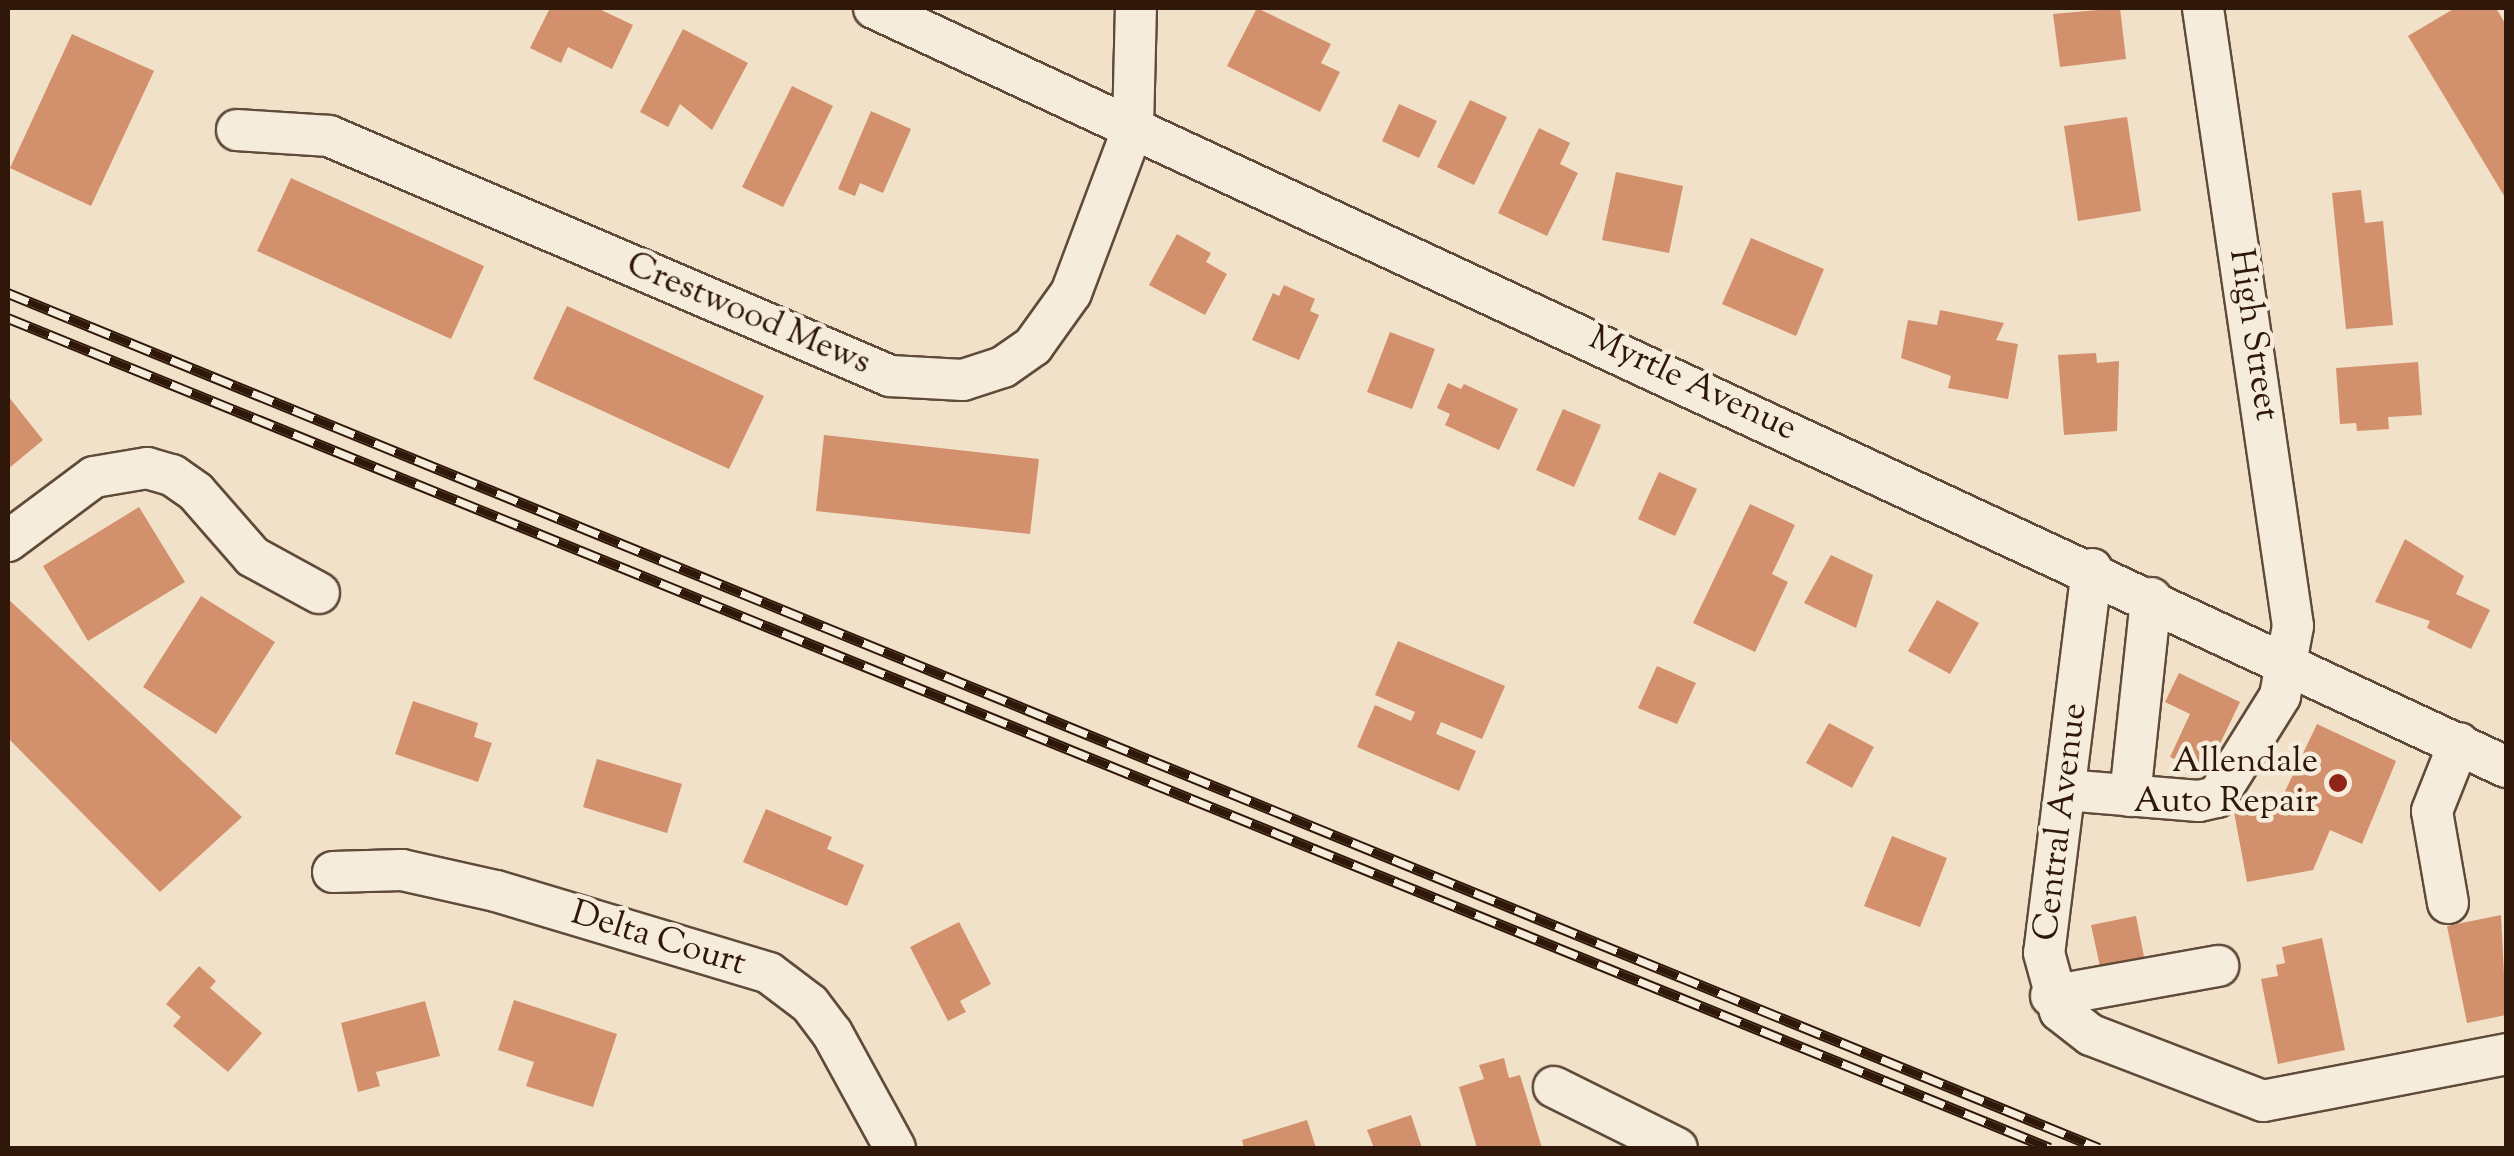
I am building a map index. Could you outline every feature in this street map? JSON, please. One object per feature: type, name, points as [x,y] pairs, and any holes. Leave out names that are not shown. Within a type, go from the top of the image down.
[{"type":"street","name":"Myrtle Avenue","points":[[874,8],[2092,569],[2506,767]]},
{"type":"street","points":[[1133,128],[1136,8]]},
{"type":"street","name":"High Street","points":[[2130,796],[2200,802],[2217,797],[2280,696],[2287,662],[2291,593],[2203,8]]},
{"type":"street","name":"Crestwood Mews","points":[[237,130],[328,136],[890,376],[929,383],[1003,366],[1057,319],[1133,128]]},
{"type":"street","points":[[8,541],[94,477],[146,468],[172,475],[196,492],[253,556],[319,593]]},
{"type":"street","name":"Central Avenue","points":[[2051,996],[2044,953],[2092,569]]},
{"type":"street","points":[[2066,790],[2130,796],[2151,598]]},
{"type":"street","points":[[2448,904],[2432,811],[2458,744]]},
{"type":"street","name":"Delta Court","points":[[333,872],[402,870],[496,891],[769,973],[810,1004],[832,1033],[895,1148]]},
{"type":"street","points":[[2218,966],[2051,996],[2072,1024],[2091,1035],[2250,1098],[2280,1102],[2506,1054]]},
{"type":"street","points":[[1554,1088],[1677,1148]]},
{"type":"building","points":[[550,8],[597,8],[633,25],[612,69],[568,47],[561,63],[530,48]]},
{"type":"building","points":[[1257,8],[1331,44],[1321,63],[1340,72],[1320,112],[1227,66]]},
{"type":"building","points":[[2120,8],[2126,59],[2060,67],[2053,14]]},
{"type":"building","points":[[2455,8],[2496,8],[2506,25],[2506,199],[2408,36]]},
{"type":"building","points":[[683,29],[748,63],[712,130],[680,104],[668,127],[640,112]]},
{"type":"building","points":[[72,34],[154,71],[91,206],[10,168]]},
{"type":"building","points":[[792,86],[833,106],[783,207],[742,187]]},
{"type":"building","points":[[1470,100],[1507,117],[1474,185],[1437,167]]},
{"type":"building","points":[[1399,104],[1437,121],[1419,158],[1382,141]]},
{"type":"building","points":[[871,111],[911,129],[883,193],[860,183],[855,196],[838,189]]},
{"type":"building","points":[[2127,117],[2141,211],[2078,221],[2064,126]]},
{"type":"building","points":[[1539,128],[1570,143],[1560,164],[1578,173],[1547,236],[1498,213]]},
{"type":"building","points":[[1616,172],[1683,186],[1669,253],[1602,240]]},
{"type":"building","points":[[291,178],[484,266],[451,339],[257,251]]},
{"type":"building","points":[[2361,190],[2365,223],[2383,221],[2393,325],[2346,329],[2332,193]]},
{"type":"building","points":[[1177,234],[1211,253],[1206,262],[1227,274],[1205,315],[1149,285]]},
{"type":"building","points":[[1751,238],[1824,269],[1796,336],[1722,304]]},
{"type":"building","points":[[1284,285],[1315,299],[1310,311],[1319,315],[1299,360],[1252,340],[1273,293],[1279,296]]},
{"type":"building","points":[[567,306],[764,396],[729,469],[533,379]]},
{"type":"building","points":[[1940,310],[2004,323],[1996,340],[2018,344],[2008,399],[1948,388],[1951,376],[1901,358],[1908,320],[1937,325]]},
{"type":"building","points":[[1390,332],[1435,349],[1412,409],[1367,392]]},
{"type":"building","points":[[2096,353],[2097,363],[2119,361],[2117,431],[2064,435],[2058,355]]},
{"type":"building","points":[[2418,362],[2422,415],[2388,417],[2389,429],[2357,431],[2356,423],[2340,424],[2336,368]]},
{"type":"building","points":[[1448,383],[1461,389],[1464,384],[1518,409],[1499,450],[1445,425],[1450,414],[1437,408]]},
{"type":"building","points":[[8,396],[43,440],[8,469]]},
{"type":"building","points":[[1563,409],[1601,425],[1574,487],[1536,470]]},
{"type":"building","points":[[824,435],[1039,459],[1030,534],[816,511]]},
{"type":"building","points":[[1659,472],[1697,489],[1675,536],[1638,519]]},
{"type":"building","points":[[1750,504],[1795,525],[1772,574],[1788,582],[1755,652],[1693,623]]},
{"type":"building","points":[[139,507],[185,582],[88,641],[43,566]]},
{"type":"building","points":[[2405,539],[2464,576],[2456,594],[2490,610],[2471,649],[2427,628],[2430,621],[2375,602]]},
{"type":"building","points":[[1831,555],[1873,575],[1856,628],[1804,603]]},
{"type":"building","points":[[201,596],[275,642],[216,734],[143,687]]},
{"type":"building","points":[[8,599],[242,817],[160,892],[8,738]]},
{"type":"building","points":[[1937,600],[1979,623],[1950,674],[1908,651]]},
{"type":"building","points":[[1398,641],[1505,686],[1482,739],[1441,722],[1436,734],[1476,751],[1459,791],[1357,747],[1375,705],[1411,721],[1415,712],[1375,695]]},
{"type":"building","points":[[1657,666],[1696,683],[1677,724],[1638,708]]},
{"type":"building","points":[[2179,673],[2240,702],[2206,773],[2170,757],[2190,714],[2165,702]]},
{"type":"building","points":[[413,701],[478,723],[474,737],[492,743],[478,782],[395,754]]},
{"type":"building","points":[[1829,723],[1874,747],[1852,788],[1806,763]]},
{"type":"building","name":"Allendale Auto Repair","points":[[2317,724],[2396,761],[2362,844],[2330,830],[2313,870],[2247,882],[2234,812],[2279,804]]},
{"type":"building","points":[[597,759],[682,784],[667,833],[583,807]]},
{"type":"building","points":[[766,809],[832,837],[827,849],[864,865],[847,906],[743,862]]},
{"type":"building","points":[[1892,836],[1947,858],[1920,927],[1864,906]]},
{"type":"building","points":[[2501,915],[2506,1015],[2467,1023],[2447,926]]},
{"type":"building","points":[[2136,916],[2145,962],[2101,971],[2091,925]]},
{"type":"building","points":[[959,922],[991,984],[960,1001],[966,1012],[948,1021],[910,947]]},
{"type":"building","points":[[2322,938],[2345,1050],[2278,1064],[2261,979],[2278,976],[2276,965],[2285,963],[2282,947]]},
{"type":"building","points":[[199,966],[216,981],[210,988],[262,1033],[228,1072],[173,1026],[181,1017],[166,1004]]},
{"type":"building","points":[[514,1000],[617,1034],[593,1107],[526,1086],[534,1062],[498,1050]]},
{"type":"building","points":[[425,1001],[440,1056],[376,1072],[380,1086],[358,1092],[341,1023]]},
{"type":"building","points":[[1504,1058],[1509,1078],[1520,1075],[1542,1148],[1477,1148],[1459,1087],[1484,1079],[1479,1065]]},
{"type":"building","points":[[1411,1115],[1422,1148],[1374,1148],[1367,1130]]},
{"type":"building","points":[[1307,1120],[1316,1148],[1244,1148],[1242,1140]]},
{"type":"railway","points":[[8,293],[2099,1148]]},
{"type":"railway","points":[[8,318],[2050,1148]]},
{"type":"place","name":"Allendale Auto Repair","points":[[2338,783]]}]
